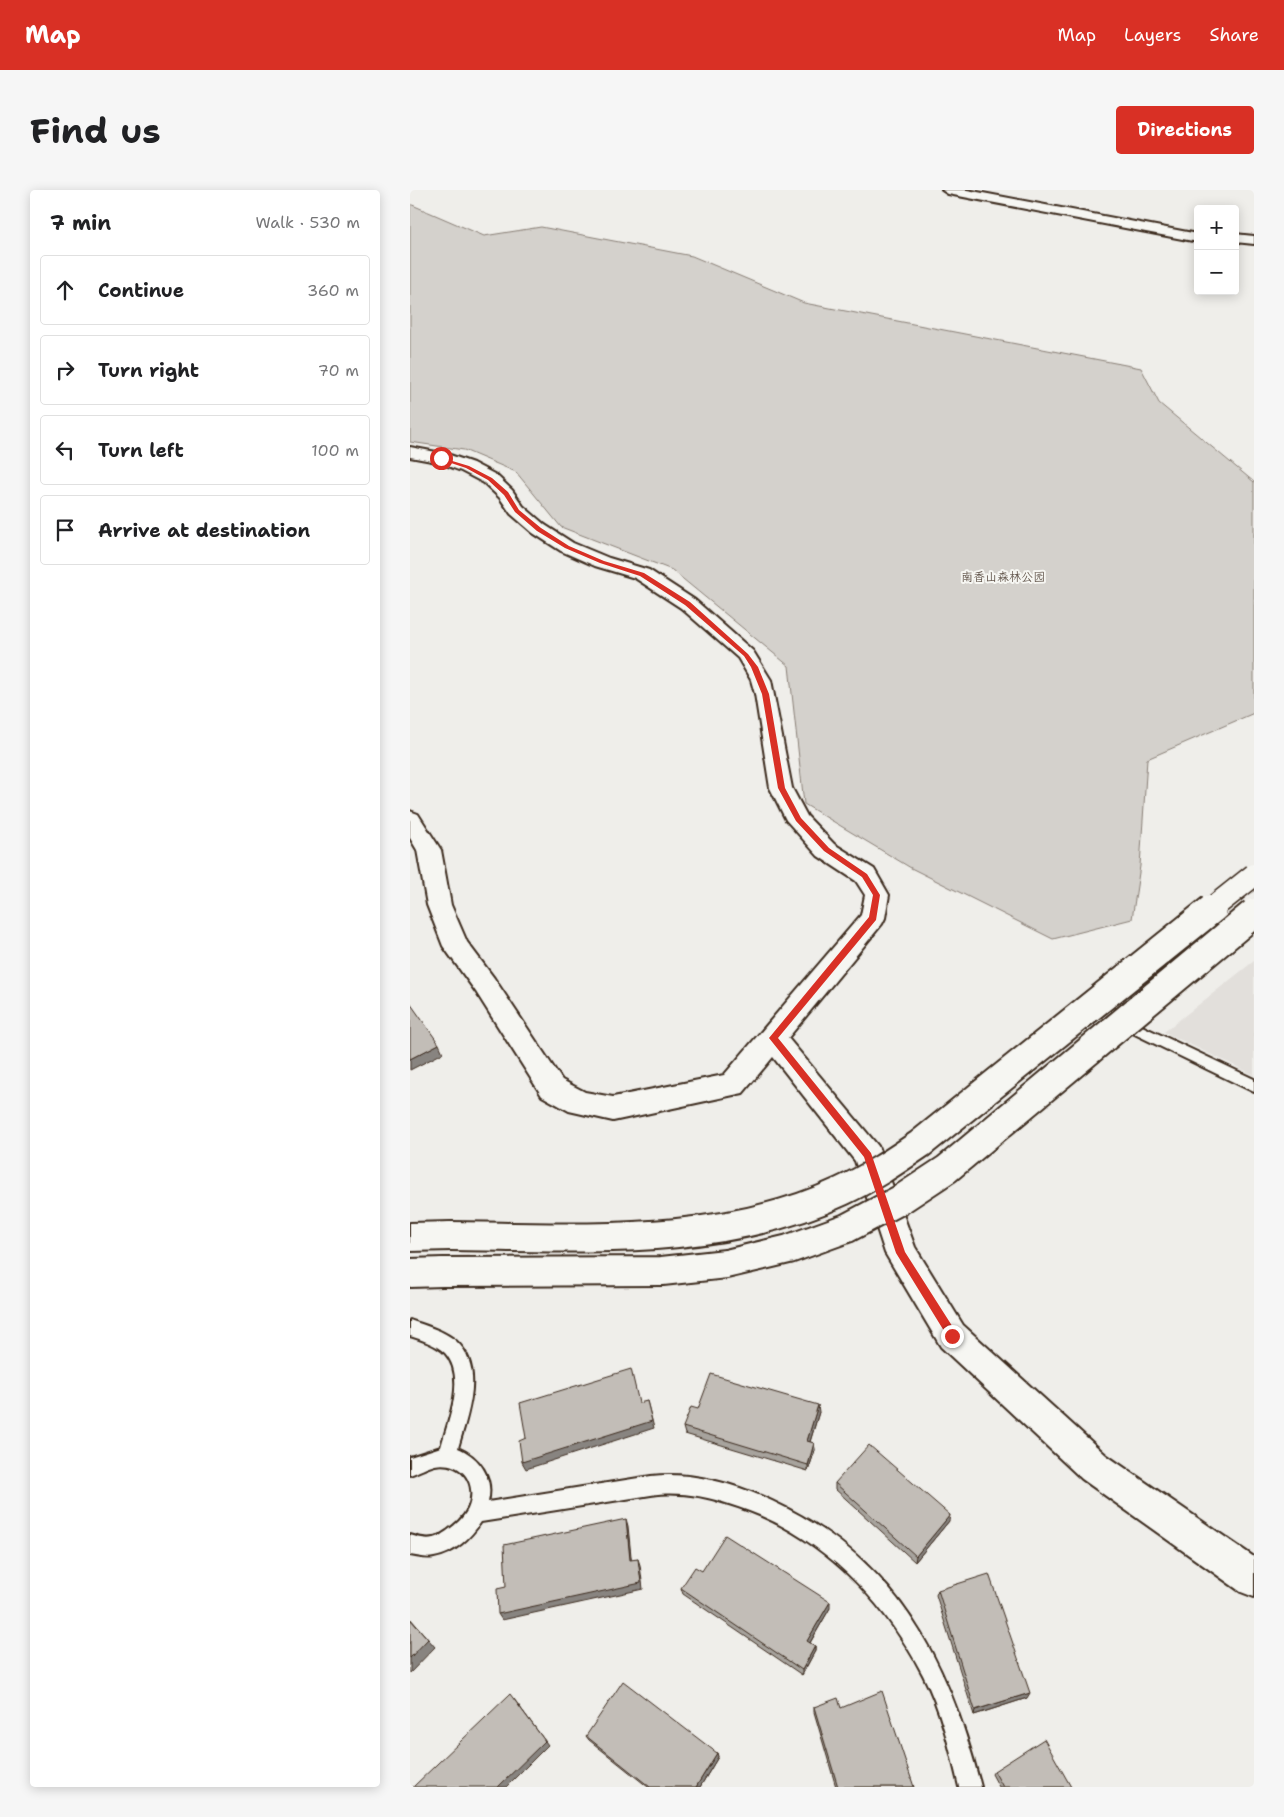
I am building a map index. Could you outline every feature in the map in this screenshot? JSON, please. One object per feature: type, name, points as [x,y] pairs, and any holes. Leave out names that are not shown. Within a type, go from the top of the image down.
[{"type":"street","points":[[948,190],[1194,237]]},
{"type":"street","points":[[975,190],[1194,231]]},
{"type":"street","points":[[1239,238],[1254,240]]},
{"type":"street","points":[[1239,244],[1254,246]]},
{"type":"street","points":[[410,452],[459,464],[490,479],[506,494],[517,510],[539,529],[567,547],[602,562],[642,574],[688,604],[746,655],[754,667],[766,694],[781,788],[798,820],[826,850],[865,876],[876,895],[873,918],[733,1085],[613,1109],[579,1104],[552,1088],[486,985],[456,946],[439,905],[429,850],[410,820]]},
{"type":"street","points":[[410,1237],[663,1235],[721,1229],[777,1216],[830,1197],[878,1173],[920,1144],[1254,875]]},
{"type":"street","points":[[410,1273],[662,1271],[726,1264],[789,1249],[847,1228],[900,1200],[946,1169],[1254,913]]},
{"type":"street","points":[[773,1038],[868,1155],[901,1253],[952,1336],[1094,1467],[1254,1579]]},
{"type":"lane","points":[[1123,1022],[1254,1086]]},
{"type":"lane","points":[[410,1328],[436,1336],[447,1343],[456,1353],[461,1365],[464,1388],[448,1453]]},
{"type":"lane","points":[[410,1466],[428,1456],[448,1453],[465,1460],[478,1473],[482,1492],[477,1512],[459,1536],[433,1548],[410,1545]]},
{"type":"lane","points":[[477,1512],[670,1484],[722,1492],[771,1509],[818,1536],[861,1571],[899,1615],[931,1668],[956,1729],[970,1787]]},
{"type":"shaded area","points":[[1254,961],[1254,1075],[1164,1032]]},
{"type":"green space","name":"南香山森林公园","points":[[410,204],[484,236],[541,227],[692,256],[804,303],[1141,368],[1159,403],[1254,482],[1254,713],[1147,759],[1140,866],[1132,919],[1053,939],[911,868],[804,804],[789,666],[672,570],[561,527],[516,472],[464,450],[410,442]]},
{"type":"building","points":[[410,1003],[439,1044],[410,1059]]},
{"type":"building","points":[[631,1369],[639,1403],[647,1401],[652,1421],[522,1462],[519,1441],[526,1438],[520,1403]]},
{"type":"building","points":[[711,1374],[818,1405],[807,1441],[814,1443],[808,1465],[683,1427],[691,1407],[698,1409]]},
{"type":"building","points":[[869,1445],[950,1515],[916,1556],[835,1483]]},
{"type":"building","points":[[626,1519],[630,1560],[638,1559],[641,1583],[498,1614],[497,1589],[506,1587],[504,1545]]},
{"type":"building","points":[[725,1535],[830,1602],[807,1641],[815,1646],[802,1670],[681,1588],[695,1567],[702,1571]]},
{"type":"building","points":[[989,1574],[1030,1693],[975,1710],[938,1590]]},
{"type":"building","points":[[410,1619],[428,1639],[410,1658]]},
{"type":"building","points":[[623,1681],[717,1753],[696,1787],[650,1787],[586,1736]]},
{"type":"building","points":[[882,1691],[914,1787],[838,1787],[814,1707],[838,1698],[841,1708]]},
{"type":"building","points":[[510,1694],[545,1741],[498,1787],[413,1787]]},
{"type":"building","points":[[1044,1739],[1071,1787],[1003,1787],[994,1771]]},
{"type":"route","points":[[441,458],[468,467],[490,479],[506,494],[517,510],[539,529],[567,547],[602,562],[642,574],[688,604],[746,655],[754,667],[766,694],[781,788],[798,820],[826,850],[865,876],[876,895],[873,918],[773,1038],[868,1155],[901,1253],[952,1336]]}]
